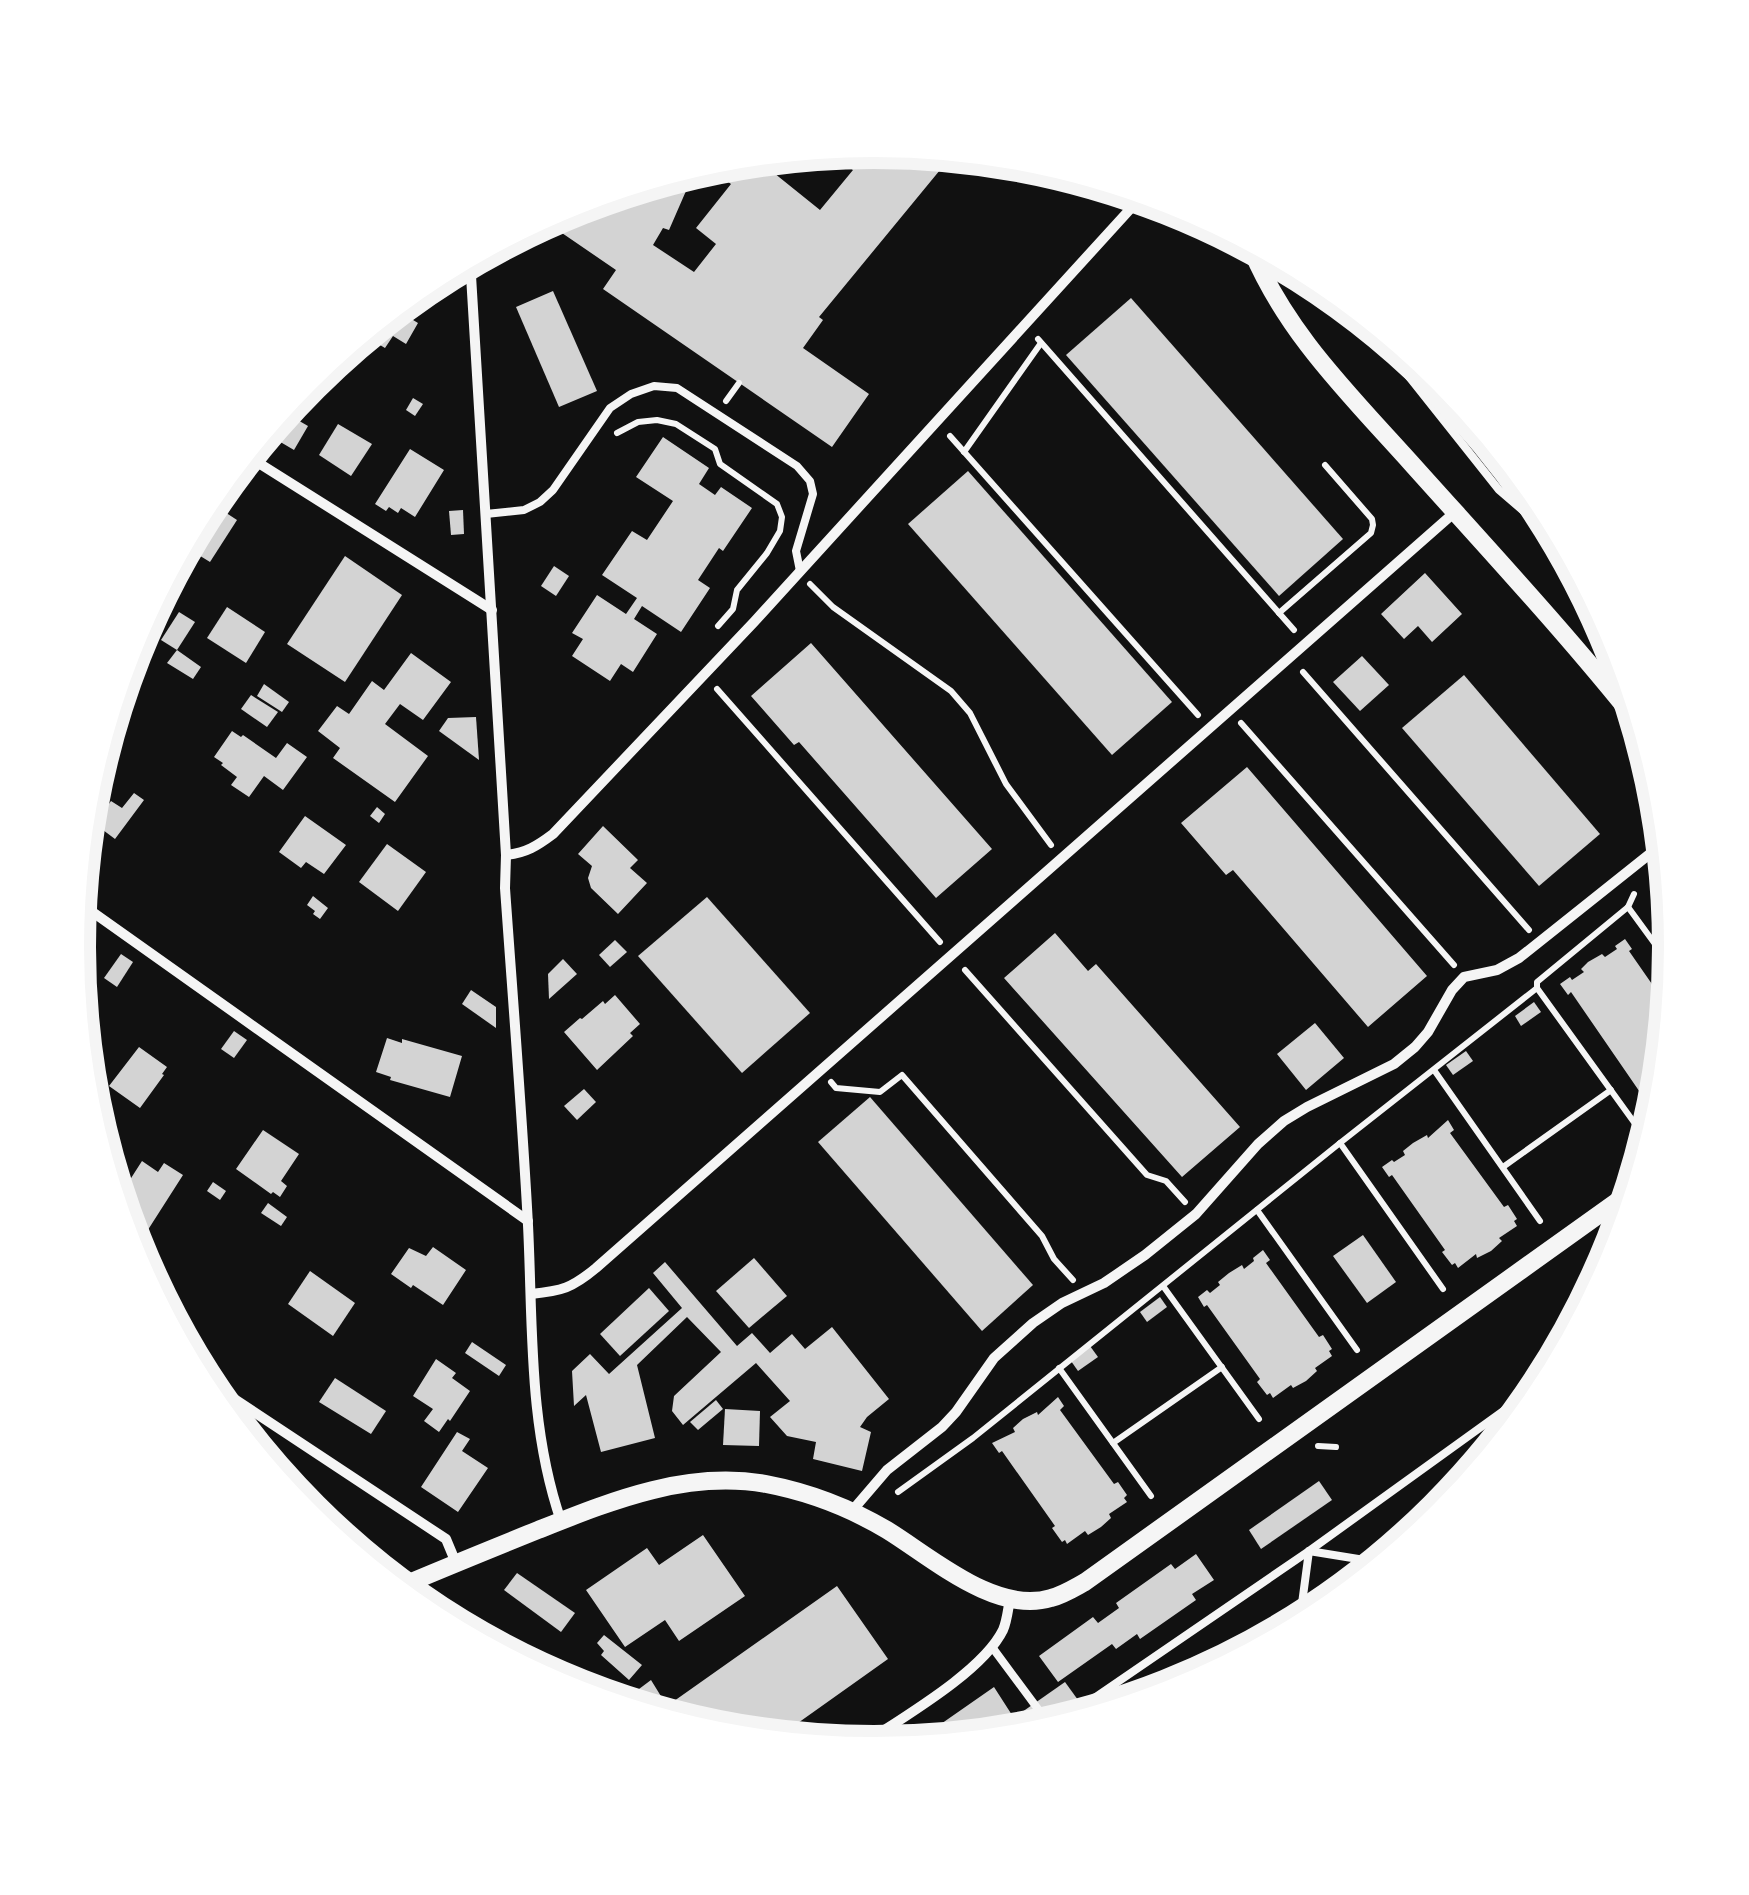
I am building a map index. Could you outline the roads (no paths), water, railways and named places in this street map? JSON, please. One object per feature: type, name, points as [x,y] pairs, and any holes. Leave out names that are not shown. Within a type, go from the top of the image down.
[{"type":"street","points":[[506,855],[522,854],[553,834],[800,571],[1131,207]]},
{"type":"street","points":[[1258,263],[1300,336],[1535,598],[1618,699]]},
{"type":"street","points":[[471,275],[528,1222],[532,1375],[548,1474],[561,1521]]},
{"type":"street","points":[[258,463],[492,610]]},
{"type":"street","points":[[531,1294],[562,1291],[576,1285],[1455,512]]},
{"type":"street","points":[[851,1512],[887,1470],[949,1420],[994,1358],[1033,1323],[1062,1303],[1104,1283],[1196,1214],[1258,1144],[1284,1121],[1394,1064],[1428,1032],[1464,977],[1497,970],[1519,958],[1653,852]]},
{"type":"street","points":[[91,911],[528,1222]]},
{"type":"street","points":[[413,1581],[635,1494],[701,1481],[764,1484],[819,1498],[884,1529],[977,1586],[1010,1600],[1048,1599],[1085,1582],[1616,1202]]},
{"type":"street","points":[[233,1398],[446,1539],[456,1563]]},
{"type":"street","points":[[882,1732],[976,1664],[1004,1628],[1010,1600]]},
{"type":"lane","points":[[1400,366],[1499,490],[1530,516]]},
{"type":"lane","points":[[486,514],[524,510],[540,502],[554,490],[610,408],[631,394],[654,386],[676,388],[797,466],[810,482],[813,494],[796,551],[800,571]]},
{"type":"lane","points":[[1088,1702],[1511,1405]]},
{"type":"lane","points":[[1308,1550],[1364,1560]]},
{"type":"lane","points":[[1301,1605],[1308,1550]]},
{"type":"lane","points":[[992,1647],[1042,1714]]}]
